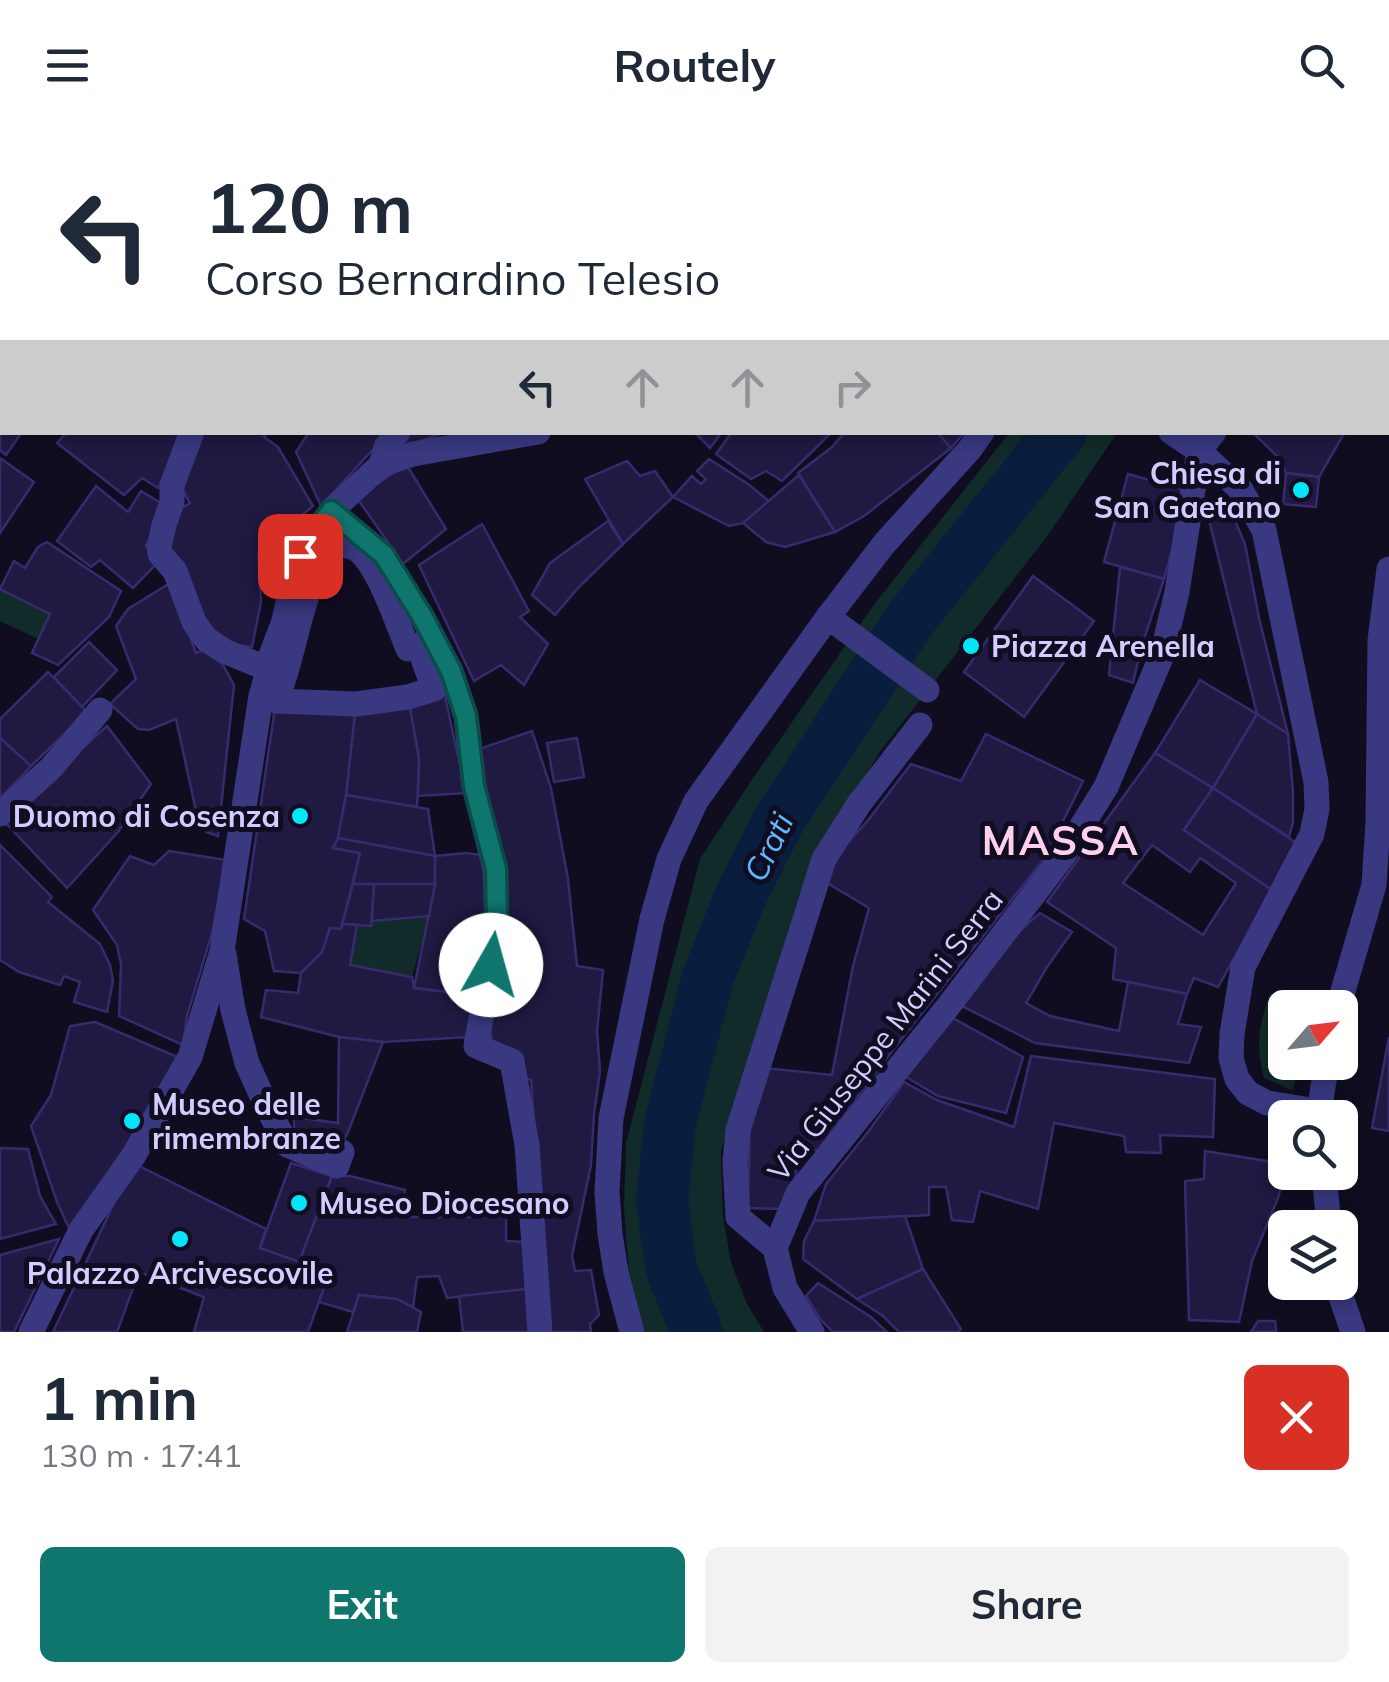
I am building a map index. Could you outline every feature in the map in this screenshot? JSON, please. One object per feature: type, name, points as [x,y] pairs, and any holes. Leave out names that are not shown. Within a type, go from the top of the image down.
[{"type":"street","points":[[191,435],[172,485],[160,554],[174,572],[194,622],[206,639],[266,668]]},
{"type":"street","points":[[381,465],[386,447],[396,435]]},
{"type":"street","points":[[31,1332],[81,1230],[134,1155],[190,1058],[223,944],[266,668],[300,556],[331,511],[381,465],[413,454],[521,435]]},
{"type":"street","points":[[632,1332],[616,1272],[607,1192],[611,1118],[652,919],[669,859],[696,801],[828,617],[884,544],[980,435]]},
{"type":"street","points":[[1182,435],[1206,442],[1242,490],[1264,530],[1316,782],[1317,809],[1312,834],[1243,967],[1232,1034],[1237,1080],[1248,1093],[1268,1103]]},
{"type":"street","name":"Via Giuseppe Marini Serra","points":[[775,1248],[798,1193],[1052,872],[1106,787],[1162,655],[1206,442]]},
{"type":"street","points":[[331,511],[422,616],[451,671],[466,716],[474,786],[496,869],[497,926],[476,1046],[512,1061],[527,1145],[540,1332]]},
{"type":"street","points":[[333,544],[356,548],[377,560],[380,583],[408,648],[418,645],[434,689],[356,704],[276,701],[308,590],[318,565],[333,544]]},
{"type":"street","points":[[1343,990],[1374,885],[1384,732],[1380,640],[1389,569]]},
{"type":"street","points":[[828,617],[926,690]]},
{"type":"street","points":[[0,814],[51,768],[100,710]]},
{"type":"street","points":[[810,1329],[785,1288],[775,1248],[738,1217],[738,1130],[824,860],[859,804],[920,725]]},
{"type":"street","points":[[223,944],[233,1010],[247,1063],[287,1145],[337,1166],[342,1152]]},
{"type":"street","points":[[1342,1300],[1353,1332]]},
{"type":"green space","points":[[1007,435],[1116,435],[1048,535],[879,753],[811,868],[797,901],[721,1151],[723,1217],[731,1262],[746,1302],[764,1332],[645,1332],[629,1272],[624,1209],[626,1143],[700,859],[873,606]]},
{"type":"green space","points":[[0,589],[50,614],[39,639],[0,621]]},
{"type":"green space","points":[[429,916],[412,977],[350,965],[357,925]]},
{"type":"green space","points":[[1268,999],[1268,1080],[1264,1078],[1260,1054]]},
{"type":"green space","points":[[1269,1080],[1296,1080],[1292,1090]]},
{"type":"building","points":[[0,435],[20,435],[6,455],[0,450]]},
{"type":"building","points":[[64,435],[189,435],[158,488],[142,478],[124,495],[57,443]]},
{"type":"building","points":[[199,435],[265,435],[278,447],[313,506],[258,552],[261,602],[252,647],[222,643],[205,627],[167,548],[175,512],[190,503],[179,484]]},
{"type":"building","points":[[307,435],[386,435],[321,506],[296,452]]},
{"type":"building","points":[[405,435],[438,435],[395,450]]},
{"type":"building","points":[[697,435],[720,435],[710,448]]},
{"type":"building","points":[[730,435],[829,435],[782,481],[766,471],[751,479],[716,454]]},
{"type":"building","points":[[842,435],[940,435],[951,448],[864,516],[835,532],[798,473]]},
{"type":"building","points":[[940,435],[962,435],[951,448]]},
{"type":"building","points":[[1255,435],[1343,435],[1319,477],[1286,473],[1279,458]]},
{"type":"building","points":[[0,458],[34,482],[0,533]]},
{"type":"building","points":[[709,459],[770,502],[743,523],[729,526],[673,497],[692,476],[701,484],[706,479],[697,471]]},
{"type":"building","points":[[627,461],[640,476],[655,471],[673,497],[623,544],[585,479]]},
{"type":"building","points":[[406,464],[446,529],[403,564],[357,498]]},
{"type":"building","name":"Chiesa di San Gaetano","points":[[1286,473],[1319,477],[1316,507],[1283,504]]},
{"type":"building","points":[[1128,474],[1189,491],[1164,579],[1104,562]]},
{"type":"building","points":[[799,475],[835,532],[785,547],[766,542],[743,523]]},
{"type":"building","points":[[96,486],[128,512],[141,491],[166,506],[146,546],[160,560],[133,588],[100,560],[91,567],[57,541]]},
{"type":"building","points":[[1230,509],[1245,544],[1288,734],[1257,714],[1208,516]]},
{"type":"building","points":[[608,521],[623,544],[555,615],[532,595],[550,563]]},
{"type":"building","points":[[482,524],[529,611],[520,617],[548,644],[524,685],[501,665],[474,681],[419,565]]},
{"type":"building","points":[[47,542],[121,591],[109,617],[58,665],[32,653],[50,614],[0,589],[14,561],[25,568],[38,547]]},
{"type":"building","points":[[1120,567],[1164,579],[1133,683],[1109,675]]},
{"type":"building","points":[[1033,576],[1094,621],[1024,717],[964,672]]},
{"type":"building","points":[[170,583],[196,653],[208,648],[234,685],[218,836],[206,832],[196,811],[176,719],[149,730],[138,729],[110,704],[136,679],[116,626],[128,609]]},
{"type":"building","points":[[89,642],[117,670],[82,707],[54,677]]},
{"type":"building","points":[[48,672],[87,712],[31,766],[0,738],[0,719]]},
{"type":"building","points":[[1200,680],[1257,714],[1213,788],[1155,753]]},
{"type":"building","points":[[443,687],[466,793],[418,796],[419,759],[408,697]]},
{"type":"building","points":[[408,697],[419,759],[417,807],[346,795],[356,704]]},
{"type":"building","name":"Duomo di Cosenza","points":[[276,701],[356,704],[346,795],[333,848],[360,853],[341,929],[330,928],[322,952],[301,973],[274,971],[265,931],[244,919]]},
{"type":"building","points":[[1257,714],[1288,734],[1293,792],[1289,837],[1213,788]]},
{"type":"building","points":[[107,726],[151,784],[118,832],[67,888],[3,820]]},
{"type":"building","points":[[532,731],[551,788],[568,879],[577,966],[603,970],[597,1031],[600,1071],[591,1165],[572,1256],[575,1271],[591,1270],[599,1315],[590,1324],[591,1332],[548,1332],[531,1080],[522,1078],[492,1045],[490,1024],[498,971],[476,750]]},
{"type":"building","points":[[986,734],[1083,781],[1044,859],[818,1150],[806,1150],[780,1209],[748,1208],[750,1122],[766,1068],[832,1075],[853,966],[869,908],[824,881],[837,855],[911,764],[961,781]]},
{"type":"building","points":[[0,738],[31,766],[0,799]]},
{"type":"building","points":[[577,738],[584,777],[554,782],[547,743]]},
{"type":"building","points":[[1155,753],[1213,788],[1184,830],[1272,890],[1218,987],[1194,978],[1187,994],[1113,979],[1116,948],[1047,902]],"holes":[[[1152,845],[1190,872],[1200,858],[1236,883],[1203,935],[1123,883]]]},
{"type":"building","points":[[1213,788],[1301,846],[1272,890],[1184,830]]},
{"type":"building","points":[[346,795],[428,809],[435,856],[338,838]]},
{"type":"building","points":[[338,838],[435,856],[435,884],[353,884],[360,853],[333,848]]},
{"type":"building","points":[[0,845],[52,897],[48,902],[100,944],[113,981],[107,1012],[74,1002],[80,982],[64,976],[60,985],[19,972],[0,960]]},
{"type":"building","points":[[169,851],[226,860],[183,1045],[119,1016],[121,964],[117,945],[93,910],[130,856],[154,865]]},
{"type":"building","points":[[435,856],[489,856],[480,996],[414,988],[435,884]]},
{"type":"building","points":[[353,884],[374,884],[371,926],[343,924],[341,929]]},
{"type":"building","points":[[374,884],[435,884],[429,916],[372,921]]},
{"type":"building","points":[[1040,913],[1072,932],[1026,1003],[1050,1016],[1119,1031],[1128,982],[1187,994],[1178,1024],[1201,1027],[1189,1063],[1035,1043],[960,1005],[1009,940]]},
{"type":"building","points":[[343,924],[357,925],[350,965],[412,977],[414,988],[480,996],[468,1037],[383,1042],[339,1037],[261,1017],[266,990],[298,993],[301,973],[322,952],[330,928],[341,929]]},
{"type":"building","points":[[951,1017],[1023,1057],[1006,1113],[938,1096],[906,1077]]},
{"type":"building","points":[[95,1022],[180,1058],[98,1197],[68,1226],[31,1126],[51,1095],[70,1026]]},
{"type":"building","points":[[339,1037],[383,1042],[336,1155],[294,1142],[294,1117],[338,1123]]},
{"type":"building","points":[[1389,1037],[1389,1131],[1372,1128]]},
{"type":"building","points":[[1031,1056],[1215,1079],[1213,1137],[1160,1135],[1161,1153],[1126,1152],[1124,1136],[1054,1123],[1038,1209],[980,1191],[973,1222],[952,1220],[946,1187],[929,1187],[929,1215],[814,1221],[826,1184],[904,1082],[937,1100],[1014,1127]]},
{"type":"building","points":[[0,1148],[28,1149],[40,1196],[56,1224],[0,1239]]},
{"type":"building","points":[[1205,1151],[1268,1161],[1268,1190],[1280,1190],[1273,1210],[1268,1210],[1268,1222],[1252,1261],[1239,1322],[1189,1320],[1185,1181],[1204,1179]]},
{"type":"building","name":"Palazzo Arcivescovile","points":[[133,1163],[266,1229],[260,1248],[330,1271],[308,1332],[194,1332],[204,1297],[139,1272],[117,1332],[53,1332]]},
{"type":"building","name":"Museo Diocesano","points":[[291,1163],[332,1176],[299,1262],[260,1248]]},
{"type":"building","points":[[332,1176],[350,1176],[405,1190],[401,1217],[506,1217],[506,1241],[523,1242],[527,1289],[447,1298],[439,1276],[417,1277],[413,1308],[397,1299],[359,1295],[353,1312],[319,1302],[330,1271],[299,1262]]},
{"type":"building","points":[[905,1216],[923,1269],[857,1299],[803,1259],[804,1241],[814,1221]]},
{"type":"building","points":[[59,1239],[14,1332],[0,1332],[0,1255]]},
{"type":"building","points":[[923,1269],[961,1329],[958,1332],[899,1332],[857,1299]]},
{"type":"building","points":[[818,1283],[887,1332],[833,1332],[806,1296]]},
{"type":"building","points":[[527,1289],[531,1332],[463,1332],[459,1296]]},
{"type":"building","points":[[359,1295],[397,1299],[421,1312],[417,1332],[347,1332]]},
{"type":"building","points":[[1258,1321],[1275,1321],[1276,1332],[1251,1332]]},
{"type":"waterway","name":"Crati","points":[[697,1332],[671,1268],[662,1200],[670,1123],[708,977],[741,895],[779,820],[911,618],[1059,435]]},
{"type":"place","name":"Chiesa di San Gaetano","points":[[1301,490]]},
{"type":"place","name":"Piazza Arenella","points":[[971,646]]},
{"type":"place","name":"Duomo di Cosenza","points":[[300,816]]},
{"type":"place","name":"Museo delle rimembranze","points":[[132,1121]]},
{"type":"place","name":"Museo Diocesano","points":[[299,1203]]},
{"type":"place","name":"Palazzo Arcivescovile","points":[[180,1239]]},
{"type":"district","name":"MASSA","points":[[1061,840]]},
{"type":"route","points":[[300,556],[331,511],[384,555],[451,671],[466,716],[474,786],[496,869],[497,926],[491,965]]}]
